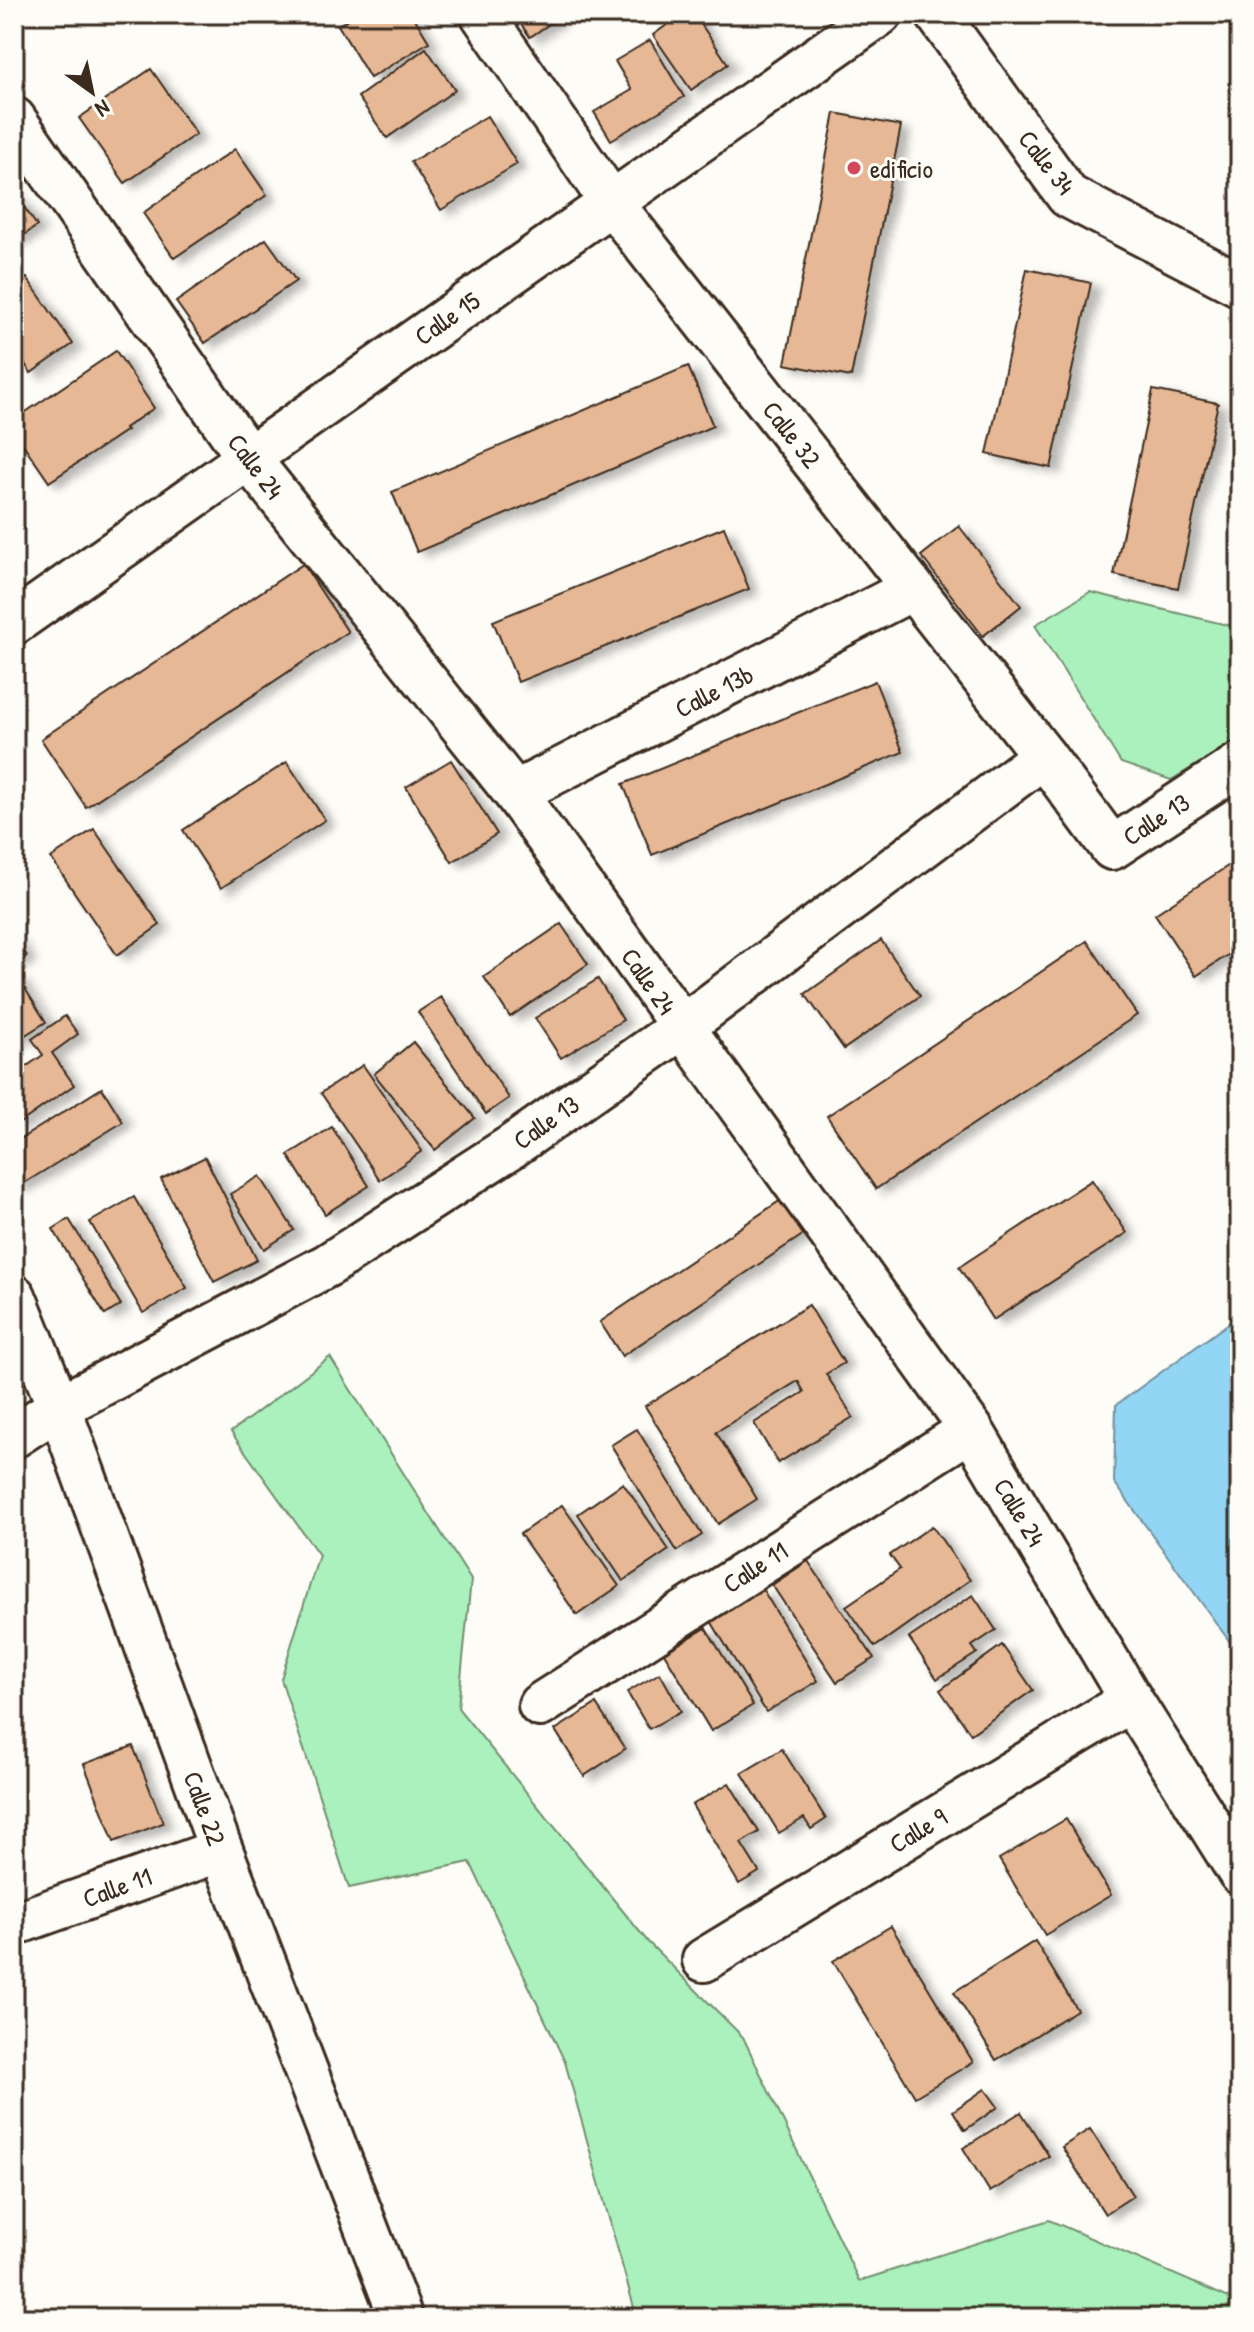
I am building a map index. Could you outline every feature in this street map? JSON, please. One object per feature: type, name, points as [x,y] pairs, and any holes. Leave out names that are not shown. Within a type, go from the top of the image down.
[{"type":"street","name":"Calle 32","points":[[482,14],[611,202],[1044,756],[1112,848]]},
{"type":"street","name":"Calle 15","points":[[14,623],[880,14]]},
{"type":"street","name":"Calle 34","points":[[937,14],[1068,196],[1240,285]]},
{"type":"street","name":"Calle 24","points":[[14,119],[249,459],[515,793],[971,1429],[1131,1700],[1240,1873]]},
{"type":"street","name":"Calle 13b","points":[[515,793],[912,589]]},
{"type":"street","name":"Calle 13","points":[[14,1436],[59,1407],[328,1265],[511,1147],[682,1027],[1044,756]]},
{"type":"street","name":"Calle 13","points":[[1112,848],[1240,764]]},
{"type":"street","name":"Calle 22","points":[[14,1296],[59,1407],[221,1850],[401,2318]]},
{"type":"street","name":"Calle 11","points":[[540,1705],[971,1429]]},
{"type":"street","name":"Calle 9","points":[[704,1960],[1131,1700]]},
{"type":"street","name":"Calle 11","points":[[14,1924],[221,1850]]},
{"type":"green space","points":[[1090,592],[1240,628],[1240,739],[1171,780],[1121,763],[1035,625]]},
{"type":"green space","points":[[330,1357],[471,1580],[458,1708],[648,1942],[743,2037],[859,2281],[1049,2220],[1229,2298],[1240,2311],[1240,2318],[637,2318],[565,2062],[470,1862],[349,1888],[281,1679],[319,1555],[231,1432]]},
{"type":"water","points":[[1240,1315],[1240,1656],[1114,1482],[1116,1405]]},
{"type":"building","points":[[357,14],[412,14],[429,42],[370,78],[338,25]]},
{"type":"building","points":[[514,14],[564,14],[530,37]]},
{"type":"building","points":[[682,14],[694,14],[728,64],[691,90],[653,35]]},
{"type":"building","points":[[650,40],[684,97],[611,140],[594,112],[632,90],[615,61]]},
{"type":"building","points":[[426,48],[455,90],[387,138],[358,97]]},
{"type":"building","points":[[151,69],[196,134],[125,183],[79,118]]},
{"type":"building","points":[[835,113],[901,126],[851,377],[785,364]]},
{"type":"building","points":[[487,116],[517,164],[441,210],[411,162]]},
{"type":"building","points":[[235,149],[267,195],[174,258],[143,213]]},
{"type":"building","points":[[14,192],[37,226],[14,242]]},
{"type":"building","points":[[266,239],[296,281],[205,343],[176,302]]},
{"type":"building","points":[[1027,269],[1091,283],[1051,468],[987,454]]},
{"type":"building","points":[[27,278],[73,344],[31,373],[17,352],[14,355],[14,287]]},
{"type":"building","points":[[116,351],[154,408],[125,428],[127,430],[49,482],[14,431],[14,420]]},
{"type":"building","points":[[688,366],[713,426],[417,552],[392,492]]},
{"type":"building","points":[[1153,390],[1218,403],[1178,588],[1114,575]]},
{"type":"building","points":[[959,526],[1021,606],[983,636],[921,556]]},
{"type":"building","points":[[724,527],[749,589],[518,682],[493,621]]},
{"type":"building","points":[[303,564],[348,632],[86,807],[41,739]]},
{"type":"building","points":[[875,681],[903,752],[652,855],[623,784]]},
{"type":"building","points":[[451,760],[497,834],[452,862],[406,787]]},
{"type":"building","points":[[287,762],[325,820],[221,888],[183,830]]},
{"type":"building","points":[[94,829],[160,925],[117,955],[51,858]]},
{"type":"building","points":[[1240,858],[1240,947],[1196,976],[1155,914]]},
{"type":"building","points":[[561,924],[588,964],[510,1017],[484,977]]},
{"type":"building","points":[[14,935],[27,956],[14,964]]},
{"type":"building","points":[[881,940],[920,996],[844,1049],[805,994]]},
{"type":"building","points":[[1087,941],[1137,1015],[876,1189],[827,1116]]},
{"type":"building","points":[[17,976],[46,1022],[14,1042],[14,978]]},
{"type":"building","points":[[598,979],[623,1020],[561,1058],[535,1018]]},
{"type":"building","points":[[441,997],[509,1098],[486,1114],[418,1012]]},
{"type":"building","points":[[65,1016],[78,1034],[52,1053],[74,1085],[14,1127],[14,1075],[43,1055],[32,1039]]},
{"type":"building","points":[[413,1042],[475,1118],[435,1150],[374,1074]]},
{"type":"building","points":[[363,1065],[422,1151],[380,1180],[321,1093]]},
{"type":"building","points":[[102,1088],[123,1122],[18,1187],[14,1181],[14,1143]]},
{"type":"building","points":[[332,1127],[369,1186],[325,1214],[288,1155]]},
{"type":"building","points":[[205,1157],[257,1260],[214,1282],[161,1179]]},
{"type":"building","points":[[260,1176],[294,1230],[264,1249],[230,1194]]},
{"type":"building","points":[[1092,1180],[1127,1233],[993,1320],[959,1267]]},
{"type":"building","points":[[134,1197],[187,1288],[143,1313],[90,1222]]},
{"type":"building","points":[[784,1198],[807,1232],[622,1356],[600,1322]]},
{"type":"building","points":[[69,1219],[121,1305],[105,1315],[53,1229]]},
{"type":"building","points":[[809,1305],[844,1363],[826,1374],[853,1417],[778,1463],[754,1423],[804,1392],[798,1381],[716,1432],[757,1499],[718,1524],[645,1406]]},
{"type":"building","points":[[637,1429],[702,1535],[677,1551],[611,1445]]},
{"type":"building","points":[[623,1483],[669,1550],[623,1581],[578,1514]]},
{"type":"building","points":[[562,1505],[619,1586],[577,1615],[520,1534]]},
{"type":"building","points":[[932,1526],[970,1580],[875,1647],[846,1606],[900,1569],[890,1555]]},
{"type":"building","points":[[808,1561],[874,1658],[837,1682],[772,1585]]},
{"type":"building","points":[[763,1590],[818,1681],[766,1712],[711,1621]]},
{"type":"building","points":[[973,1595],[996,1630],[972,1646],[977,1653],[937,1679],[909,1638]]},
{"type":"building","points":[[706,1628],[753,1705],[711,1731],[664,1653]]},
{"type":"building","points":[[1002,1645],[1033,1690],[971,1734],[940,1690]]},
{"type":"building","points":[[660,1673],[681,1711],[649,1729],[627,1692]]},
{"type":"building","points":[[596,1704],[625,1749],[584,1776],[555,1730]]},
{"type":"building","points":[[133,1746],[163,1823],[114,1842],[84,1764]]},
{"type":"building","points":[[782,1749],[826,1819],[811,1829],[804,1818],[779,1833],[742,1773]]},
{"type":"building","points":[[729,1783],[759,1832],[741,1843],[759,1872],[739,1884],[692,1805]]},
{"type":"building","points":[[1066,1819],[1111,1895],[1045,1935],[999,1859]]},
{"type":"building","points":[[891,1926],[973,2062],[915,2097],[833,1961]]},
{"type":"building","points":[[1035,1941],[1077,2010],[996,2060],[954,1992]]},
{"type":"building","points":[[985,2089],[998,2107],[965,2130],[953,2111]]},
{"type":"building","points":[[1021,2112],[1049,2156],[990,2192],[963,2148]]},
{"type":"building","points":[[1090,2129],[1133,2196],[1105,2214],[1062,2147]]},
{"type":"place","name":"edificio","points":[[854,168]]}]
